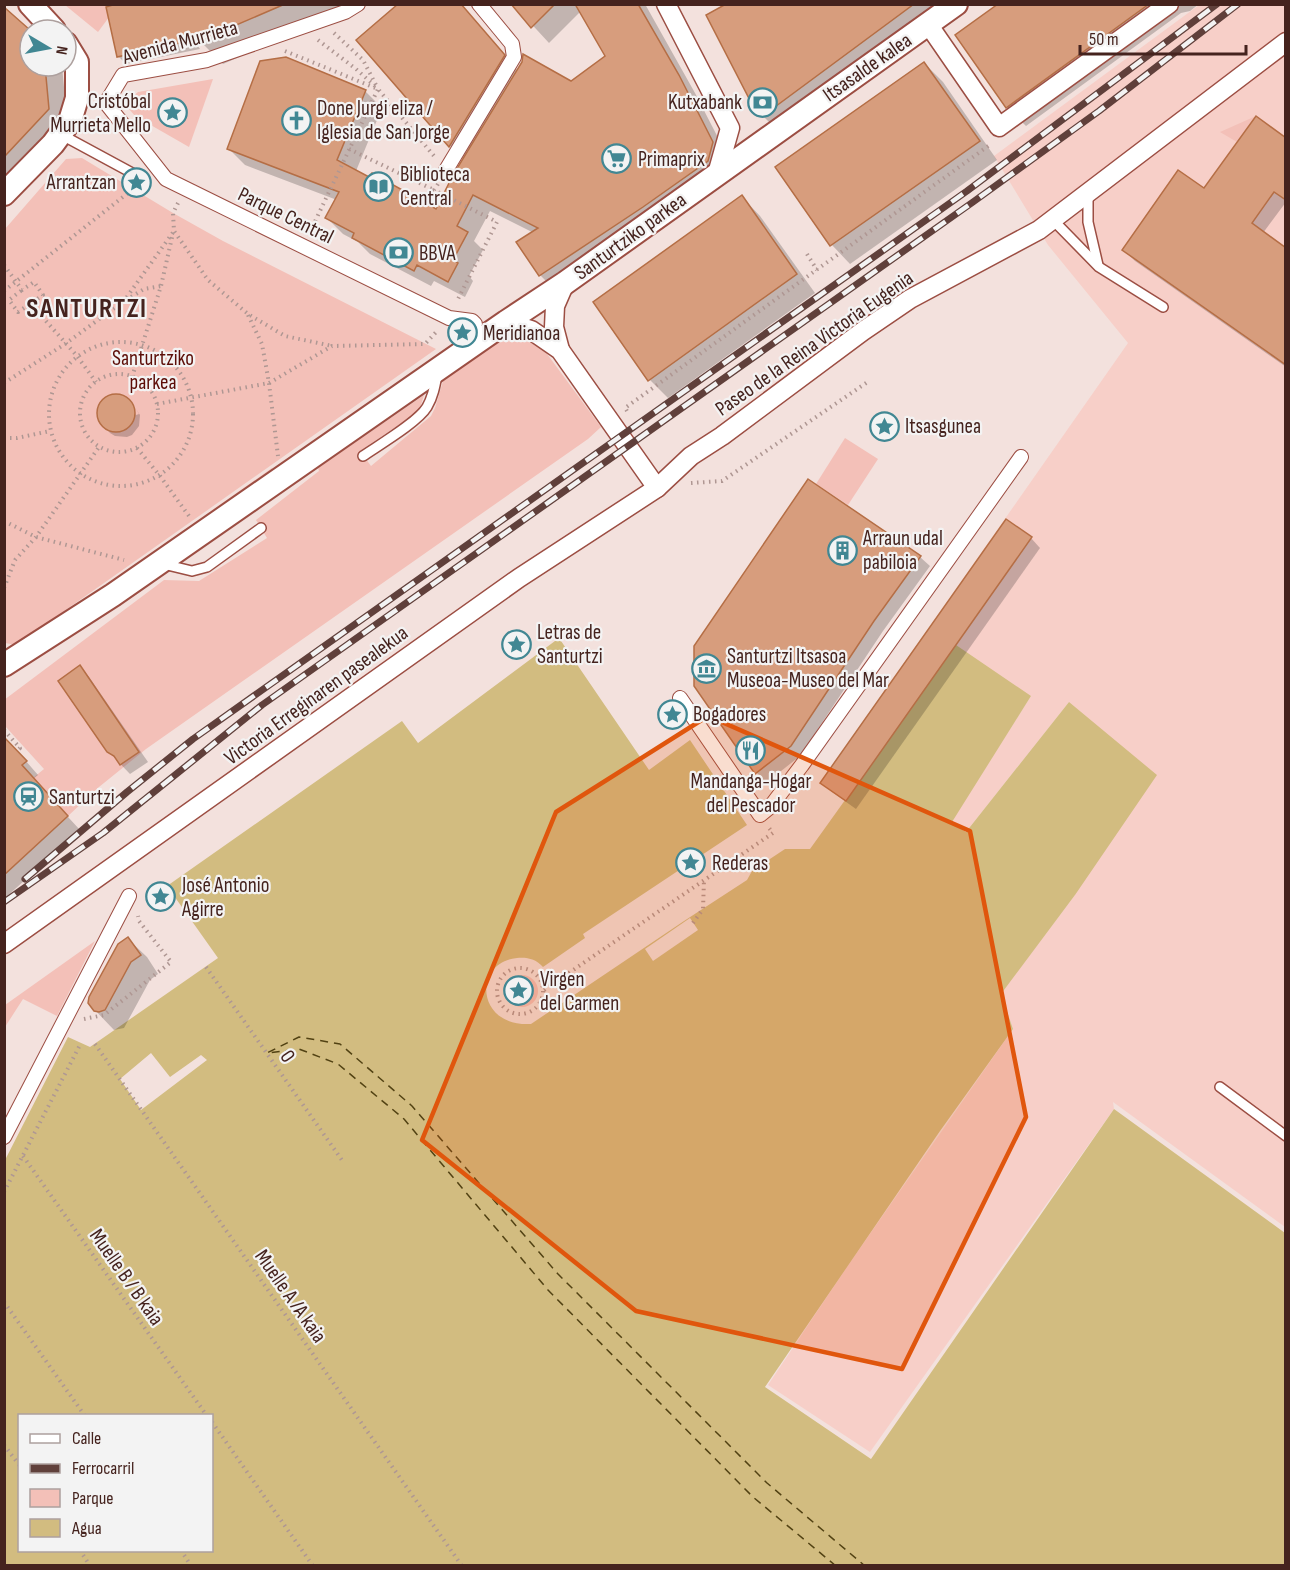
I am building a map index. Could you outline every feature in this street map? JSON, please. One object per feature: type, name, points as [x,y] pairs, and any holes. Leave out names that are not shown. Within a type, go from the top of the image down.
[{"type":"street","points":[[30,4],[43,18]]},
{"type":"street","name":"Avenida Murrieta","points":[[106,103],[123,75],[207,60],[345,12],[358,4]]},
{"type":"street","points":[[446,170],[514,57],[512,44],[478,4]]},
{"type":"street","points":[[666,4],[730,128],[717,174]]},
{"type":"street","name":"Itsasalde kalea","points":[[778,130],[956,4]]},
{"type":"street","points":[[928,24],[999,127],[1169,4]]},
{"type":"street","name":"Paseo de la Reina Victoria Eugenia","points":[[657,488],[691,456],[722,436],[863,331],[910,299],[1045,224],[1286,42]]},
{"type":"street","points":[[4,194],[70,121],[77,99],[77,78]]},
{"type":"street","name":"Parque Central","points":[[106,103],[166,179],[449,318],[472,321],[475,324]]},
{"type":"street","name":"Santurtziko parkea","points":[[4,665],[113,595],[565,283],[778,130]]},
{"type":"street","points":[[560,350],[554,327],[555,306],[565,283]]},
{"type":"street","points":[[506,322],[531,330],[560,350],[657,488]]},
{"type":"street","points":[[680,698],[760,814],[771,806],[802,765],[1021,457]]},
{"type":"street","name":"Victoria Erreginaren pasealekua","points":[[4,944],[519,578],[657,488]]},
{"type":"street","points":[[4,1137],[129,896]]},
{"type":"lane","points":[[60,134],[134,174]]},
{"type":"lane","points":[[1088,192],[1088,222],[1099,267]]},
{"type":"lane","points":[[1045,224],[1099,267],[1163,308]]},
{"type":"lane","points":[[363,456],[420,416],[434,391],[438,369]]},
{"type":"lane","points":[[158,563],[192,571],[207,567],[261,528]]},
{"type":"lane","points":[[1220,1087],[1286,1136]]},
{"type":"path","points":[[301,27],[378,88],[446,170],[434,190]]},
{"type":"path","points":[[260,41],[378,88]]},
{"type":"path","points":[[352,48],[363,60],[378,88]]},
{"type":"path","points":[[303,247],[378,88]]},
{"type":"path","points":[[626,408],[995,141],[999,127]]},
{"type":"path","points":[[174,231],[208,280],[248,314],[285,336],[332,346],[424,344],[449,318],[497,222],[349,149]]},
{"type":"path","points":[[4,291],[158,170]]},
{"type":"path","points":[[132,376],[161,286],[174,231],[173,213]]},
{"type":"path","points":[[124,301],[174,231]]},
{"type":"path","points":[[807,254],[817,270]]},
{"type":"path","points":[[4,265],[22,290]]},
{"type":"path","points":[[33,282],[43,295],[30,303],[18,312],[9,300],[33,282]]},
{"type":"path","points":[[4,383],[65,345],[124,301],[144,289],[161,286]]},
{"type":"path","points":[[30,303],[77,356],[96,382]]},
{"type":"path","points":[[248,314],[262,344],[278,461]]},
{"type":"path","points":[[119,341],[142,344],[165,356],[182,374],[192,397],[194,420],[188,441],[177,461],[160,476],[141,484],[120,487],[99,484],[80,475],[63,459],[52,439],[48,416],[51,393],[61,373],[77,356],[97,345],[119,341]]},
{"type":"path","points":[[157,404],[269,383],[332,346]]},
{"type":"path","points":[[120,374],[132,376],[152,392],[157,404],[158,417],[147,440],[137,448],[124,452],[111,452],[99,447],[89,439],[82,428],[81,402],[96,382],[107,376],[120,374]]},
{"type":"path","points":[[688,483],[722,481],[869,381]]},
{"type":"path","points":[[4,438],[17,438],[51,431]]},
{"type":"path","points":[[4,588],[15,560],[36,537],[99,447]]},
{"type":"path","points":[[137,448],[193,521]]},
{"type":"path","points":[[4,521],[36,537],[133,563]]},
{"type":"path","points":[[4,730],[20,748],[17,750]]},
{"type":"path","points":[[544,990],[543,983],[535,973],[529,969],[516,968],[504,974],[497,992],[498,999],[506,1010],[525,1014],[537,1008],[541,1003],[544,990],[773,833],[760,814]]},
{"type":"path","points":[[693,922],[703,909],[704,880]]},
{"type":"path","points":[[67,1014],[81,1020],[104,1015],[171,962],[140,921]]},
{"type":"path","name":"0","points":[[206,967],[344,1163]]},
{"type":"path","points":[[4,1192],[81,1043]]},
{"type":"path","name":"Muelle A /A kaia","points":[[95,1044],[462,1566]]},
{"type":"path","name":"Muelle B / B kaia","points":[[23,1156],[206,1414]]},
{"type":"path","points":[[4,1302],[84,1414]]},
{"type":"path","points":[[213,1423],[313,1566]]},
{"type":"path","points":[[4,1445],[18,1463]]},
{"type":"path","points":[[81,1552],[90,1566]]},
{"type":"path","points":[[182,1552],[191,1566]]},
{"type":"highlighted area","points":[[708,716],[970,831],[1026,1117],[902,1369],[636,1311],[422,1140],[556,812]]},
{"type":"shaded area","points":[[1199,5],[1285,5],[1285,1227],[1113,1102],[1114,1109],[870,1452],[768,1385],[849,1264],[1013,1029],[1000,994],[1075,895],[1069,702],[966,832],[951,822],[1031,696],[846,801],[820,783],[1128,343],[1048,245],[994,156]]},
{"type":"green space","points":[[65,5],[118,5],[98,32]]},
{"type":"green space","points":[[213,79],[189,147],[135,116],[129,109],[131,98],[138,92]]},
{"type":"green space","points":[[1256,116],[1237,142],[1220,132]]},
{"type":"green space","name":"Santurtziko parkea","points":[[82,158],[223,241],[436,349],[16,645],[5,643],[5,229],[66,159]]},
{"type":"green space","points":[[508,334],[524,336],[539,343],[601,427],[588,439],[146,749],[68,816],[33,778],[44,769],[5,726],[4,700],[164,580],[199,581],[267,538],[256,520],[319,471],[318,468],[424,395],[420,408],[415,414],[360,451],[371,466],[431,416],[443,381]]},
{"type":"green space","points":[[845,438],[878,459],[848,505],[816,484]]},
{"type":"green space","points":[[272,468],[274,471],[115,584],[113,580]]},
{"type":"green space","points":[[95,941],[57,1016],[23,999],[5,1027],[5,1005]]},
{"type":"green space","points":[[522,975],[533,980],[538,991],[533,1002],[522,1007],[511,1002],[506,991],[511,980]]},
{"type":"water","points":[[559,638],[649,770],[690,740],[747,825],[583,934],[585,938],[543,967],[531,959],[517,958],[503,962],[493,970],[487,981],[490,1005],[499,1016],[513,1022],[531,1024],[747,880],[752,871],[785,849],[810,849],[956,645],[1031,696],[952,822],[966,832],[1069,702],[1157,775],[1075,895],[1001,994],[1013,1029],[940,1131],[765,1387],[871,1459],[1114,1109],[1285,1233],[1285,1565],[5,1565],[4,1162],[68,1037],[90,1047],[218,958],[167,886],[402,721],[418,743]]},
{"type":"pier","points":[[690,918],[698,930],[653,961],[645,949]]},
{"type":"pier","points":[[151,1053],[170,1077],[201,1055],[207,1060],[141,1110],[120,1079]]},
{"type":"building","points":[[116,4],[285,4],[199,41],[198,39],[117,57],[106,7]]},
{"type":"building","points":[[398,4],[461,4],[505,55],[449,147],[356,40]]},
{"type":"building","points":[[511,4],[555,4],[531,28]]},
{"type":"building","points":[[575,4],[638,4],[679,75],[713,142],[708,161],[539,276],[516,242],[538,228],[473,195],[457,226],[468,232],[453,260],[458,263],[448,282],[417,265],[414,271],[352,238],[354,233],[325,218],[339,192],[227,149],[260,61],[286,57],[366,90],[337,160],[369,177],[372,173],[436,209],[453,175],[522,62],[523,54],[571,81],[605,56]]},
{"type":"building","points":[[726,4],[914,4],[768,112],[755,110],[706,15]]},
{"type":"building","points":[[998,4],[1149,4],[1006,108],[955,35]]},
{"type":"building","points":[[4,7],[18,19],[18,78],[46,78],[49,109],[4,157]]},
{"type":"building","points":[[924,62],[980,141],[830,246],[775,167]]},
{"type":"building","points":[[1256,116],[1286,138],[1286,200],[1274,192],[1252,223],[1286,248],[1286,365],[1122,250],[1178,170],[1204,188]]},
{"type":"building","points":[[742,195],[797,274],[648,381],[593,302]]},
{"type":"building","points":[[116,394],[123,395],[129,400],[134,406],[134,420],[129,426],[123,431],[116,432],[109,431],[103,426],[98,420],[97,413],[98,406],[103,400],[109,395]]},
{"type":"building","points":[[808,479],[921,556],[874,621],[791,746],[755,774],[694,686],[694,646]]},
{"type":"building","points":[[1006,519],[1032,537],[846,801],[820,783]]},
{"type":"building","points":[[80,665],[139,752],[120,765],[114,756],[107,752],[58,681]]},
{"type":"building","name":"Santurtzi","points":[[4,737],[27,761],[22,765],[68,816],[4,875]]},
{"type":"building","points":[[128,937],[141,955],[131,962],[105,1010],[94,1011],[88,1003],[89,997],[118,944]]},
{"type":"ferry route","points":[[836,1566],[753,1497],[548,1290],[404,1119],[338,1064],[299,1049],[267,1053],[299,1037],[340,1044],[412,1106],[558,1274],[767,1483],[865,1566]]},
{"type":"railway","points":[[25,879],[193,739],[967,191],[1217,4]]},
{"type":"railway","points":[[4,902],[103,833],[262,705],[973,202],[1099,111],[1238,4]]},
{"type":"place","name":"Kutxabank","points":[[763,102]]},
{"type":"place","name":"Cristóbal Murrieta Mello","points":[[172,113]]},
{"type":"place","name":"Done Jurgi eliza / Iglesia de San Jorge","points":[[296,120]]},
{"type":"place","name":"Primaprix","points":[[617,159]]},
{"type":"place","name":"Arrantzan","points":[[137,182]]},
{"type":"place","name":"Biblioteca Central","points":[[379,186]]},
{"type":"place","name":"BBVA","points":[[398,253]]},
{"type":"place","name":"Meridianoa","points":[[462,333]]},
{"type":"place","name":"Itsasgunea","points":[[884,426]]},
{"type":"place","name":"Arraun udal pabiloia","points":[[842,550]]},
{"type":"place","name":"Letras de Santurtzi","points":[[516,644]]},
{"type":"place","name":"Santurtzi Itsasoa Museoa-Museo del Mar","points":[[706,668]]},
{"type":"place","name":"Bogadores","points":[[672,714]]},
{"type":"place","name":"Mandanga-Hogar del Pescador","points":[[751,750]]},
{"type":"place","name":"Santurtzi","points":[[28,797]]},
{"type":"place","name":"Rederas","points":[[691,863]]},
{"type":"place","name":"José Antonio Agirre","points":[[161,897]]},
{"type":"place","name":"Virgen del Carmen","points":[[519,991]]},
{"type":"district","name":"SANTURTZI","points":[[87,308]]}]
